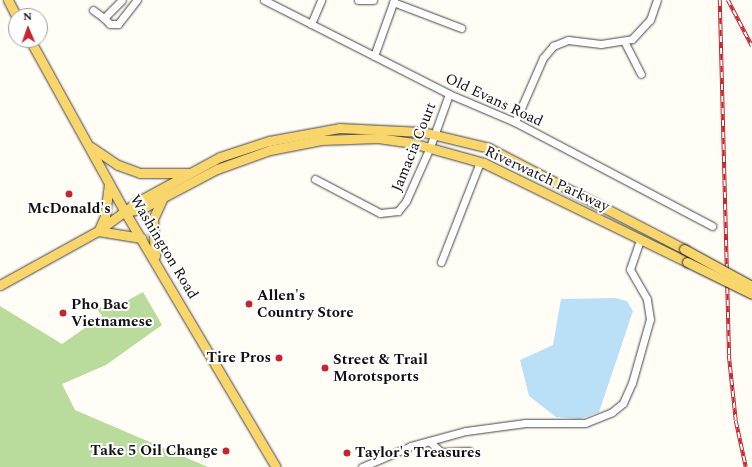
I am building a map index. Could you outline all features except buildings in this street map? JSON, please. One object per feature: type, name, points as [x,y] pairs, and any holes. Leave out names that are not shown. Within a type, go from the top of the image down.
[{"type":"main road","name":"Washington Road","points":[[34,48],[125,212],[155,260],[276,467]]},
{"type":"main road","name":"Riverwatch Parkway","points":[[125,212],[190,173],[252,146],[322,130],[375,128],[435,134],[489,148],[515,160],[752,286]]},
{"type":"main road","name":"Riverwatch Parkway","points":[[125,212],[141,209],[217,169],[299,143],[378,138],[430,147],[480,162],[752,294]]},
{"type":"main road","points":[[87,144],[118,165],[140,173],[190,173]]},
{"type":"main road","points":[[98,231],[105,216],[109,183]]},
{"type":"main road","points":[[155,260],[153,219],[163,198]]},
{"type":"main road","points":[[0,285],[98,231],[125,212]]},
{"type":"main road","points":[[98,231],[141,238]]},
{"type":"street","points":[[104,18],[122,0]]},
{"type":"street","points":[[93,10],[110,24],[118,24],[137,0]]},
{"type":"street","name":"Old Evans Road","points":[[264,0],[449,94],[515,122],[712,226]]},
{"type":"street","points":[[311,24],[321,0]]},
{"type":"street","points":[[358,0],[373,0]]},
{"type":"street","points":[[515,122],[543,58],[554,46],[568,40],[601,44],[632,39],[650,20],[657,0]]},
{"type":"street","points":[[374,56],[393,1],[461,28]]},
{"type":"street","points":[[624,41],[641,74]]},
{"type":"street","name":"Jamacia Court","points":[[315,179],[373,210],[393,214],[406,201],[430,147],[449,94]]},
{"type":"street","points":[[441,262],[480,162]]},
{"type":"street","points":[[362,467],[429,441],[485,427],[585,424],[599,419],[623,403],[632,383],[650,319],[647,299],[630,269],[640,240]]},
{"type":"street","points":[[429,441],[441,452],[469,451]]},
{"type":"green space","points":[[143,292],[162,325],[106,365],[62,384],[75,410],[208,467],[0,467],[0,306],[62,344],[102,316],[94,305],[110,310]]},
{"type":"water","points":[[615,298],[627,301],[633,311],[599,412],[580,419],[556,417],[529,396],[520,360],[553,345],[561,299]]},
{"type":"railway","points":[[720,0],[729,355],[736,421],[746,467]]},
{"type":"railway","points":[[728,0],[752,46]]},
{"type":"place","name":"McDonald's","points":[[69,194]]},
{"type":"place","name":"Allen's Country Store","points":[[249,304]]},
{"type":"place","name":"Pho Bac Vietnamese","points":[[63,313]]},
{"type":"place","name":"Tire Pros","points":[[279,358]]},
{"type":"place","name":"Street & Trail Morotsports","points":[[325,368]]},
{"type":"place","name":"Take 5 Oil Change","points":[[226,451]]},
{"type":"place","name":"Taylor's Treasures","points":[[347,453]]}]
